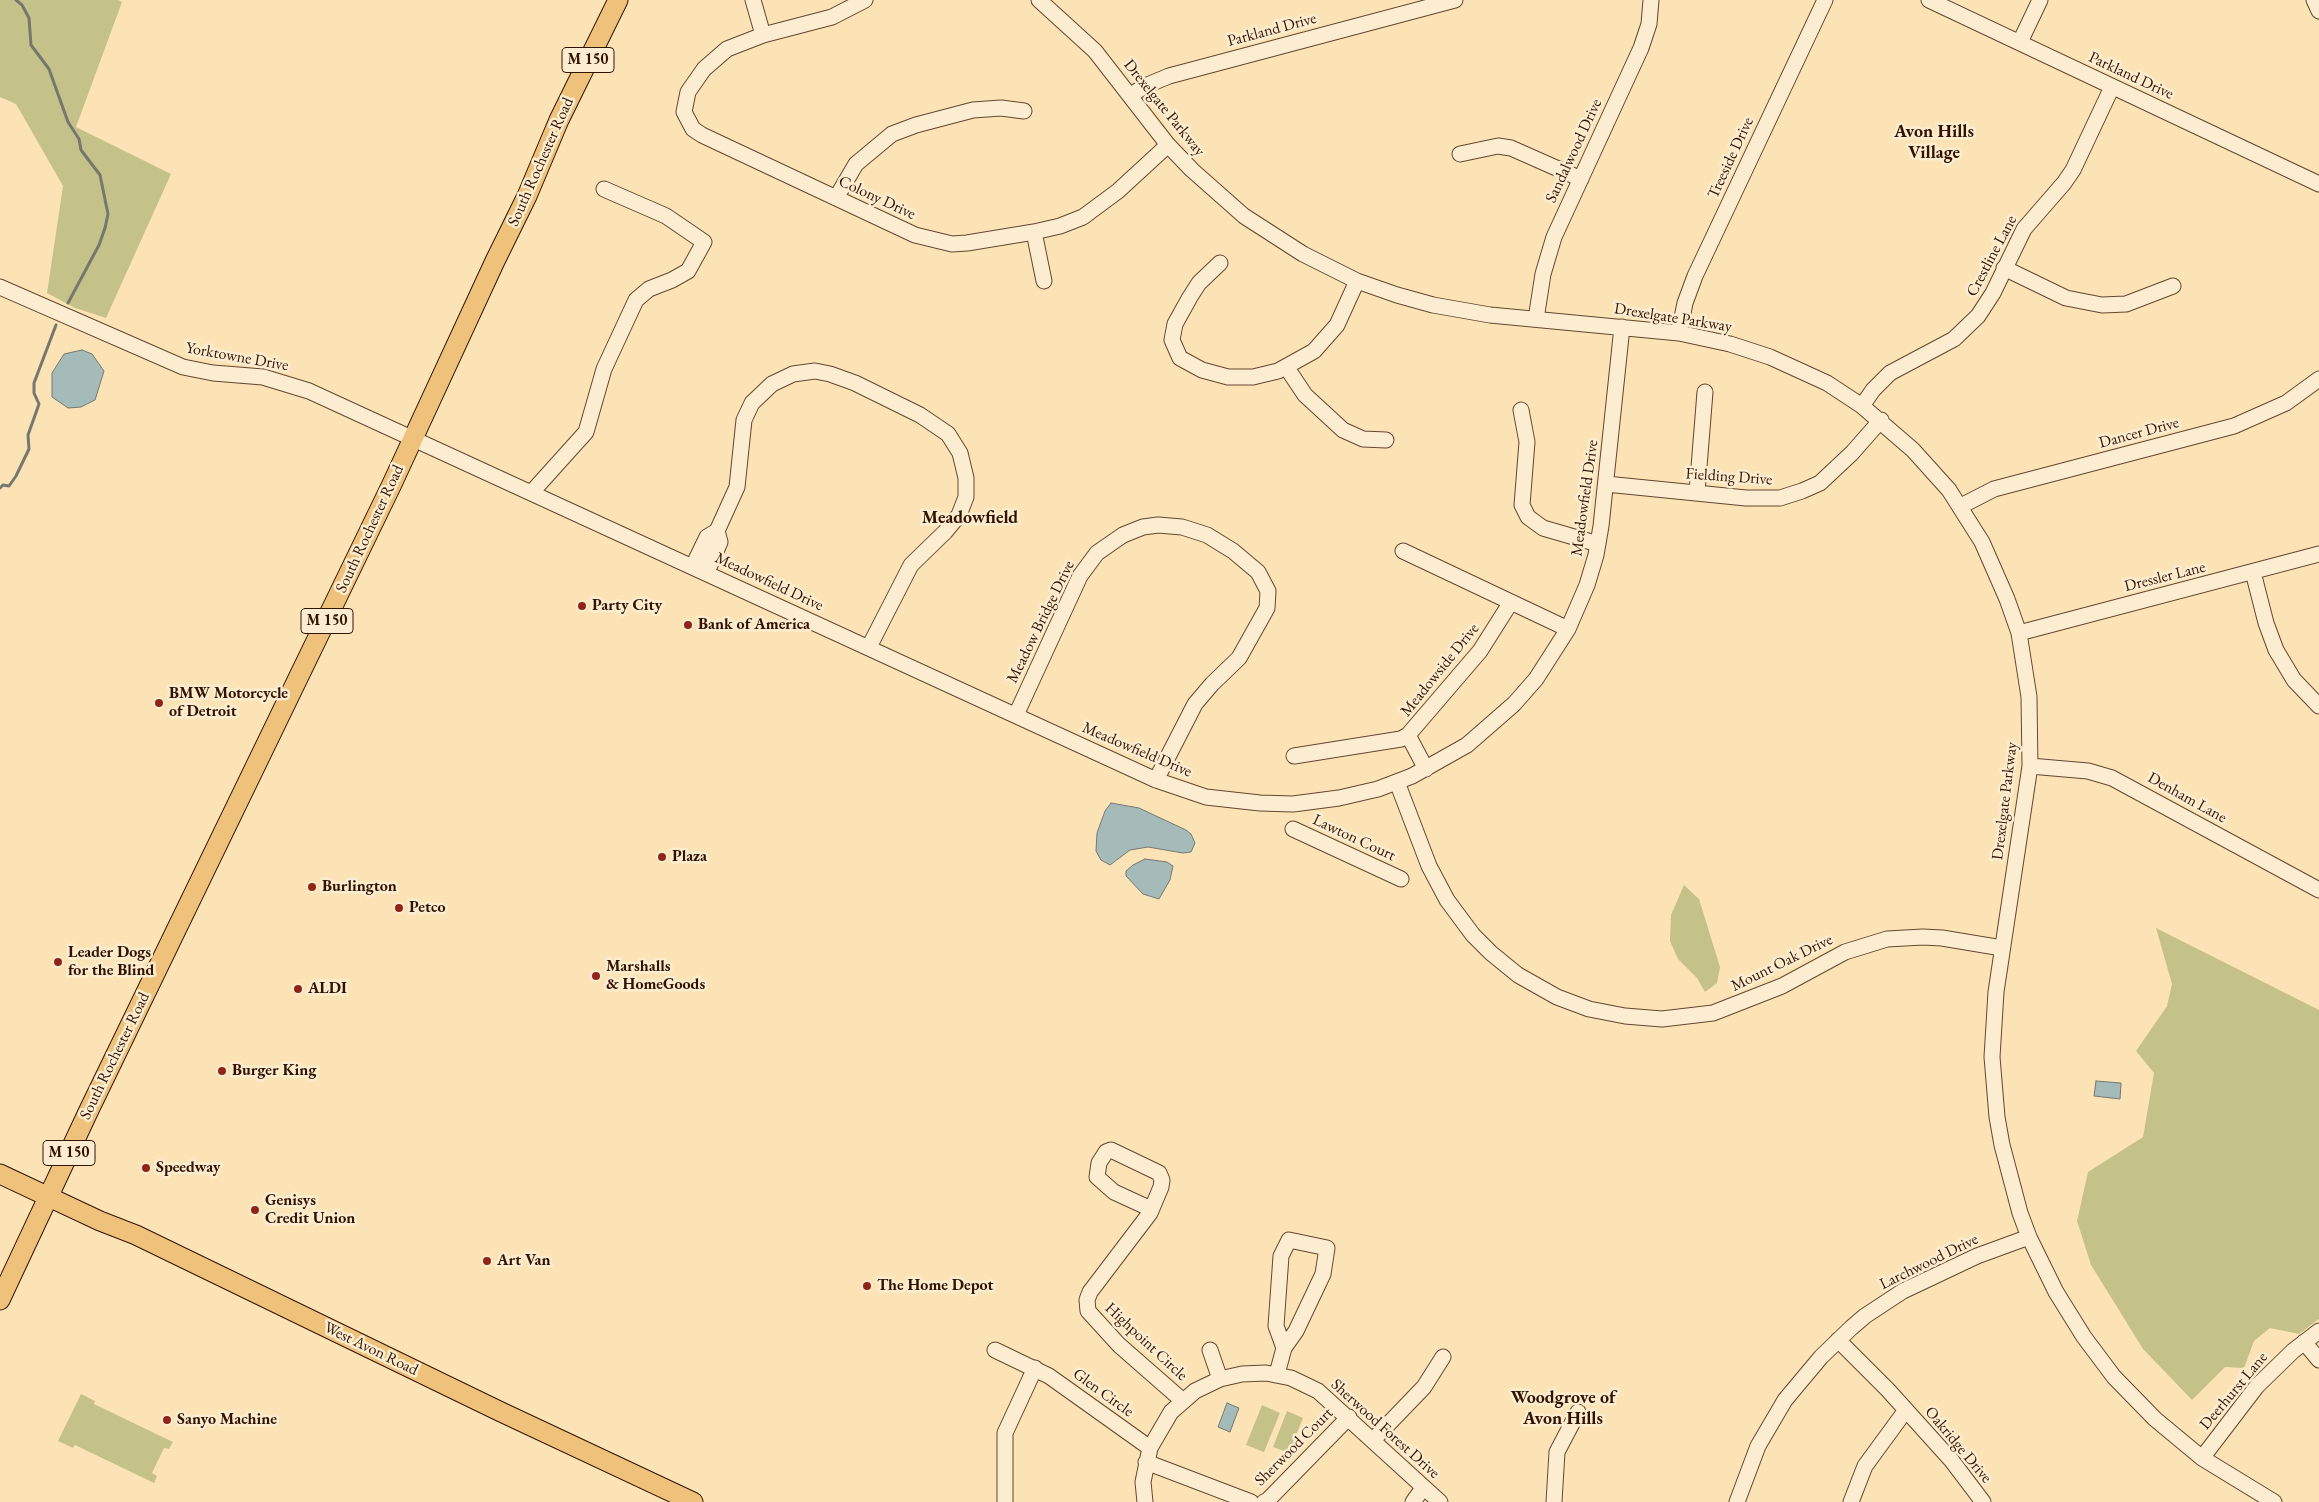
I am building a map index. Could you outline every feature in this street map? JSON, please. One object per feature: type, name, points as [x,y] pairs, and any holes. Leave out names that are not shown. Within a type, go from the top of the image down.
[{"type":"main road","name":"South Rochester Road","points":[[0,1300],[413,437],[531,188],[559,120],[618,0]]},
{"type":"main road","name":"West Avon Road","points":[[0,1174],[100,1221],[136,1235],[499,1411],[693,1502]]},
{"type":"street","points":[[754,0],[763,35]]},
{"type":"street","name":"Colony Drive","points":[[865,0],[832,18],[763,35],[727,49],[704,70],[686,98],[684,112],[687,121],[693,129],[702,135],[914,235],[937,242],[967,243],[1060,226],[1090,213],[1168,145]]},
{"type":"street","name":"Drexelgate Parkway","points":[[1038,0],[1095,51],[1168,145],[1218,194],[1260,227],[1303,254],[1357,281],[1433,305],[1490,315],[1679,333],[1730,344],[1770,356],[1827,383],[1862,406],[1881,420],[1930,467],[1961,506],[1990,558],[2019,633],[2029,697],[2030,766],[2002,948],[1992,1039],[1997,1117],[2010,1178],[2029,1237],[2070,1316],[2099,1358],[2155,1419],[2202,1458],[2274,1502]]},
{"type":"street","name":"Parkland Drive","points":[[1131,95],[1145,86],[1169,76],[1455,0]]},
{"type":"street","name":"Sandalwood Drive","points":[[1536,319],[1543,274],[1550,248],[1646,36],[1651,0]]},
{"type":"street","name":"Treeside Drive","points":[[1679,333],[1685,303],[1695,276],[1825,0]]},
{"type":"street","name":"Parkland Drive","points":[[1929,0],[2319,184]]},
{"type":"street","points":[[2020,42],[2040,0]]},
{"type":"street","points":[[2314,0],[2319,11]]},
{"type":"street","name":"Crestline Lane","points":[[1862,406],[1890,373],[1945,344],[1970,326],[1987,304],[2028,222],[2055,195],[2073,170],[2112,87]]},
{"type":"street","points":[[836,198],[856,164],[881,141],[892,134],[916,124],[973,110],[994,108],[1024,110]]},
{"type":"street","points":[[1460,154],[1498,146],[1511,148],[1581,178]]},
{"type":"street","points":[[532,492],[586,432],[604,369],[636,300],[649,289],[688,271],[704,242],[666,216],[604,189]]},
{"type":"street","points":[[1034,232],[1044,281]]},
{"type":"street","points":[[1220,263],[1199,283],[1175,324],[1172,340],[1180,358],[1202,370],[1228,376],[1253,377],[1287,368],[1314,351],[1330,334],[1341,317],[1357,281]]},
{"type":"street","points":[[2004,268],[2066,298],[2102,305],[2126,304],[2173,286]]},
{"type":"street","name":"Yorktowne Drive","points":[[0,287],[183,367],[213,374],[263,377],[291,384],[413,437]]},
{"type":"street","name":"Meadowfield Drive","points":[[413,437],[1156,780],[1190,793],[1220,800],[1293,804],[1356,795],[1397,782],[1426,769],[1467,744],[1514,704],[1549,661],[1568,629],[1587,585],[1598,544],[1622,327]]},
{"type":"street","points":[[1287,368],[1305,395],[1343,430],[1364,439],[1386,440]]},
{"type":"street","points":[[700,569],[720,542],[717,531],[737,487],[744,420],[748,410],[760,394],[782,378],[809,371],[830,374],[855,383],[939,426],[954,441],[964,466],[967,491],[964,506],[953,524],[911,565],[869,647]]},
{"type":"street","name":"Dancer Drive","points":[[1961,506],[1994,489],[2234,426],[2286,403],[2319,379]]},
{"type":"street","points":[[1697,492],[1706,392]]},
{"type":"street","points":[[1521,410],[1526,442],[1522,506],[1528,517],[1543,528],[1598,544]]},
{"type":"street","name":"Fielding Drive","points":[[1606,484],[1762,499],[1780,498],[1802,492],[1820,483],[1835,470],[1881,420]]},
{"type":"street","name":"Meadow Bridge Drive","points":[[1016,715],[1080,576],[1096,553],[1123,535],[1143,527],[1158,525],[1182,527],[1207,535],[1233,551],[1258,572],[1268,591],[1267,608],[1238,658],[1195,704],[1156,780]]},
{"type":"street","points":[[1403,552],[1568,629]]},
{"type":"street","name":"Dressler Lane","points":[[2019,633],[2319,554]]},
{"type":"street","points":[[2253,572],[2266,623],[2276,650],[2294,680],[2319,706]]},
{"type":"street","name":"Meadowside Drive","points":[[1294,756],[1400,738],[1408,735],[1480,651],[1511,602]]},
{"type":"street","points":[[1408,735],[1426,769]]},
{"type":"street","name":"Denham Lane","points":[[2030,766],[2088,771],[2112,778],[2319,890]]},
{"type":"street","name":"Mount Oak Drive","points":[[1397,782],[1429,866],[1447,900],[1473,935],[1506,966],[1533,984],[1557,997],[1589,1009],[1625,1016],[1662,1019],[1713,1013],[1728,1009],[1782,986],[1844,952],[1887,939],[1942,938],[2002,948]]},
{"type":"street","name":"Lawton Court","points":[[1293,829],[1401,879]]},
{"type":"street","name":"Highpoint Circle","points":[[1152,1209],[1114,1192],[1097,1177],[1099,1163],[1106,1152],[1111,1150],[1159,1173],[1162,1187],[1152,1209],[1132,1239],[1090,1292],[1087,1300],[1088,1311],[1119,1345],[1183,1401]]},
{"type":"street","name":"Larchwood Drive","points":[[1737,1502],[1749,1466],[1765,1432],[1798,1384],[1838,1340],[1865,1316],[1903,1291],[1978,1256],[2029,1237]]},
{"type":"street","points":[[1277,1374],[1284,1348],[1296,1330],[1323,1274],[1327,1248],[1289,1240],[1281,1256],[1276,1326],[1284,1348]]},
{"type":"street","name":"Deerhurst Lane","points":[[2202,1458],[2257,1386],[2304,1342],[2319,1331]]},
{"type":"street","name":"Oakridge Drive","points":[[1838,1340],[1952,1461],[1983,1502]]},
{"type":"street","points":[[2304,1342],[2319,1360]]},
{"type":"street","name":"Glen Circle","points":[[994,1350],[1049,1376],[1148,1455]]},
{"type":"street","points":[[1210,1350],[1220,1379]]},
{"type":"street","points":[[1373,1440],[1424,1387],[1444,1357]]},
{"type":"street","points":[[1005,1502],[1005,1433],[1035,1368]]},
{"type":"street","name":"Sherwood Forest Drive","points":[[1148,1455],[1162,1425],[1183,1401],[1195,1392],[1220,1379],[1242,1374],[1277,1374],[1305,1383],[1318,1391],[1349,1417],[1440,1502]]},
{"type":"street","points":[[1851,1502],[1865,1466],[1906,1410]]},
{"type":"street","points":[[1554,1502],[1557,1452],[1578,1412]]},
{"type":"street","name":"Sherwood Court","points":[[1264,1502],[1349,1417]]},
{"type":"street","points":[[1145,1502],[1143,1482],[1148,1455]]},
{"type":"street","name":"Sherwood Court","points":[[1148,1455],[1251,1502]]},
{"type":"street","points":[[1413,1502],[1423,1488]]},
{"type":"shaded area","points":[[0,0],[118,0],[122,2],[76,127],[171,174],[106,318],[75,308],[47,293],[63,186],[16,104],[0,97]]},
{"type":"shaded area","points":[[1684,885],[1699,899],[1720,967],[1717,983],[1705,992],[1697,978],[1678,959],[1670,941],[1671,915]]},
{"type":"shaded area","points":[[2156,928],[2319,1010],[2319,1319],[2299,1334],[2270,1328],[2254,1341],[2244,1368],[2225,1367],[2192,1400],[2143,1349],[2091,1265],[2077,1221],[2088,1172],[2143,1137],[2154,1073],[2136,1051],[2167,1006],[2172,984]]},
{"type":"shaded area","points":[[81,1394],[95,1401],[94,1404],[173,1442],[169,1449],[164,1448],[152,1473],[157,1476],[154,1483],[75,1445],[73,1448],[58,1441]]},
{"type":"shaded area","points":[[1262,1405],[1280,1413],[1264,1452],[1246,1445]]},
{"type":"shaded area","points":[[1287,1411],[1303,1418],[1289,1453],[1273,1447]]},
{"type":"water","points":[[82,350],[92,354],[104,371],[95,400],[81,407],[68,408],[52,397],[52,373],[64,354]]},
{"type":"water","points":[[1111,803],[1139,808],[1186,830],[1191,834],[1195,843],[1191,852],[1183,853],[1148,847],[1130,850],[1110,865],[1101,860],[1096,851],[1097,833],[1105,811]]},
{"type":"water","points":[[1145,859],[1167,862],[1173,866],[1170,880],[1159,899],[1143,894],[1126,876],[1126,871]]},
{"type":"water","points":[[2096,1081],[2121,1083],[2120,1099],[2094,1096]]},
{"type":"water","points":[[1227,1403],[1239,1408],[1230,1432],[1218,1427]]},
{"type":"waterway","points":[[16,0],[22,5],[29,18],[31,45],[49,69],[68,122],[79,139],[81,150],[100,175],[108,214],[99,245],[68,303]]},
{"type":"waterway","points":[[0,488],[3,485],[9,486],[29,449],[28,435],[39,404],[34,393],[34,383],[56,325]]},
{"type":"place","name":"Party City","points":[[582,606]]},
{"type":"place","name":"Bank of America","points":[[688,625]]},
{"type":"place","name":"BMW Motorcycle of Detroit","points":[[159,703]]},
{"type":"place","name":"Plaza","points":[[662,857]]},
{"type":"place","name":"Burlington","points":[[312,887]]},
{"type":"place","name":"Petco","points":[[399,908]]},
{"type":"place","name":"Leader Dogs for the Blind","points":[[58,962]]},
{"type":"place","name":"Marshalls & HomeGoods","points":[[596,976]]},
{"type":"place","name":"ALDI","points":[[298,989]]},
{"type":"place","name":"Burger King","points":[[222,1071]]},
{"type":"place","name":"Speedway","points":[[146,1168]]},
{"type":"place","name":"Genisys Credit Union","points":[[255,1210]]},
{"type":"place","name":"Art Van","points":[[487,1261]]},
{"type":"place","name":"The Home Depot","points":[[867,1286]]},
{"type":"place","name":"Sanyo Machine","points":[[167,1420]]},
{"type":"district","name":"Avon Hills Village","points":[[1934,142]]},
{"type":"district","name":"Meadowfield","points":[[970,518]]},
{"type":"district","name":"Woodgrove of Avon Hills","points":[[1563,1408]]}]
